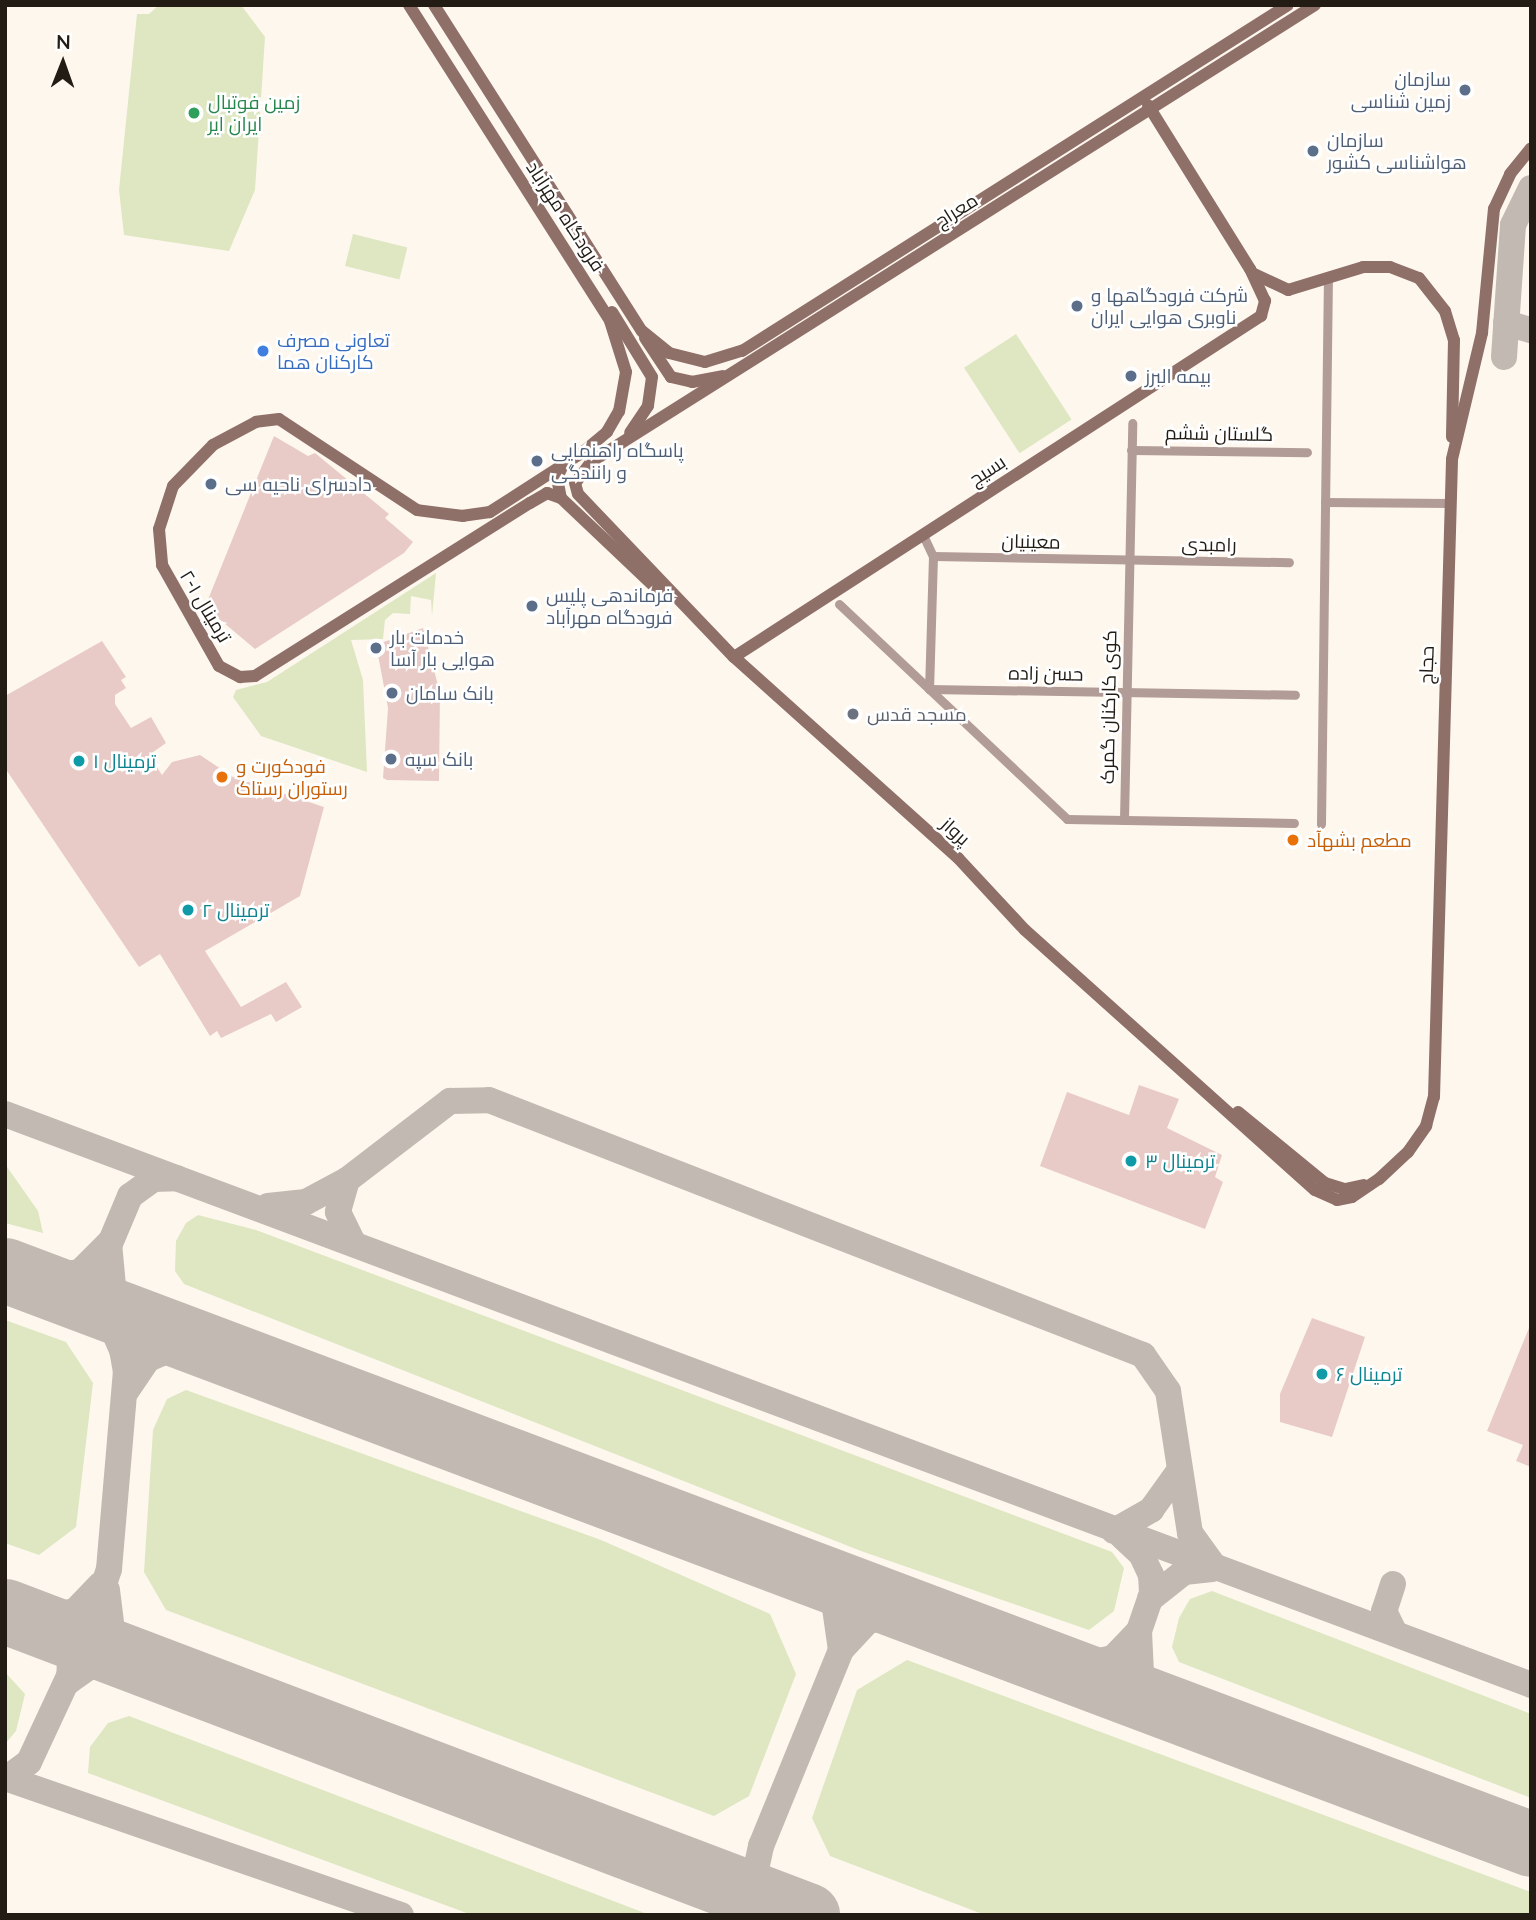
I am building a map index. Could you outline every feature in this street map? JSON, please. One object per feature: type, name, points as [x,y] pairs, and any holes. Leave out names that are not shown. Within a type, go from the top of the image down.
[{"type":"main road","name":"فرودگاه مهرآباد","points":[[409,5],[610,321],[626,372],[619,411],[607,432],[563,464]]},
{"type":"main road","name":"فرودگاه مهرآباد","points":[[433,5],[642,331],[669,353],[688,361],[705,362],[742,351]]},
{"type":"main road","name":"معراج","points":[[617,446],[1315,5]]},
{"type":"main road","points":[[1287,6],[1294,18]]},
{"type":"main road","name":"معراج","points":[[742,351],[1287,6]]},
{"type":"main road","points":[[1142,97],[1250,269],[1262,281],[1288,290],[1350,268],[1390,267],[1419,278],[1438,298],[1454,340],[1452,459]]},
{"type":"main road","points":[[495,143],[514,130]]},
{"type":"main road","name":"حجاج","points":[[1379,1179],[1418,1139],[1434,1097],[1452,459],[1482,332],[1494,209],[1510,174],[1531,148]]},
{"type":"main road","points":[[575,265],[624,327],[652,377],[648,406],[617,446]]},
{"type":"main road","name":"بسیج","points":[[734,657],[1261,316],[1265,301],[1250,269]]},
{"type":"main road","points":[[642,331],[671,377],[692,382],[716,379],[750,364]]},
{"type":"main road","name":"ترمینال ۱-۲","points":[[271,418],[417,510],[441,516],[494,517],[255,676],[240,677],[219,666],[169,586],[159,546],[163,505],[179,477],[227,435],[271,418]]},
{"type":"main road","name":"پرواز","points":[[617,446],[580,470],[578,494],[666,581],[676,598],[734,657],[1208,1093],[1326,1197],[1352,1197],[1379,1179]]},
{"type":"main road","points":[[494,517],[563,464]]},
{"type":"main road","points":[[561,498],[557,478],[563,464]]},
{"type":"main road","points":[[538,481],[549,483],[547,493]]},
{"type":"main road","points":[[494,517],[547,493],[561,498]]},
{"type":"main road","name":"پرواز","points":[[561,498],[656,588],[676,598]]},
{"type":"street","points":[[1321,824],[1328,277]]},
{"type":"street","name":"کوی کارکنان گمرک","points":[[1124,820],[1132,423]]},
{"type":"street","name":"گلستان ششم","points":[[1131,450],[1307,452]]},
{"type":"street","points":[[1325,502],[1450,503]]},
{"type":"street","points":[[923,535],[933,556],[929,689]]},
{"type":"street","name":"معینیان","points":[[933,556],[1129,560]]},
{"type":"street","name":"رامبدی","points":[[1129,560],[1289,562]]},
{"type":"street","points":[[839,604],[1067,819],[1294,823]]},
{"type":"street","name":"حسن زاده","points":[[929,689],[1295,695]]},
{"type":"green space","name":"زمین فوتبال ایران ایر","points":[[159,5],[241,5],[265,37],[255,190],[229,251],[124,235],[119,190],[137,14],[149,14]]},
{"type":"green space","points":[[353,234],[407,248],[399,280],[345,266]]},
{"type":"green space","points":[[1016,334],[1072,420],[1020,453],[964,368]]},
{"type":"green space","points":[[436,573],[432,616],[431,600],[411,596],[410,614],[393,613],[385,620],[383,639],[351,640],[363,680],[367,772],[261,736],[233,697],[236,690],[267,682]]},
{"type":"green space","points":[[5,1164],[38,1211],[43,1233],[5,1223]]},
{"type":"green space","points":[[198,1215],[256,1230],[1112,1552],[1124,1568],[1114,1611],[1089,1630],[861,1551],[184,1284],[175,1271],[176,1241],[186,1223]]},
{"type":"green space","points":[[5,1320],[66,1342],[93,1383],[76,1527],[39,1555],[5,1543]]},
{"type":"green space","points":[[186,1390],[601,1540],[770,1614],[796,1674],[749,1796],[714,1816],[166,1610],[144,1572],[153,1430],[167,1399]]},
{"type":"green space","points":[[1212,1591],[1531,1714],[1531,1798],[1179,1662],[1172,1647],[1179,1618],[1190,1599]]},
{"type":"green space","points":[[907,1660],[1531,1892],[1531,1915],[985,1915],[830,1856],[812,1818],[857,1690]]},
{"type":"green space","points":[[5,1672],[25,1694],[16,1731],[5,1744]]},
{"type":"green space","points":[[129,1716],[650,1915],[472,1915],[88,1773],[90,1747],[108,1723]]},
{"type":"building","points":[[274,436],[308,456],[315,453],[389,514],[385,518],[413,542],[404,553],[255,649],[205,607]]},
{"type":"building","points":[[423,628],[440,693],[439,781],[387,780],[383,778],[388,708],[378,655],[383,652],[381,643]]},
{"type":"building","points":[[102,641],[126,677],[121,680],[126,688],[115,695],[115,704],[131,728],[151,717],[166,743],[149,755],[162,775],[172,762],[200,755],[233,777],[324,807],[300,896],[205,951],[241,1007],[286,982],[302,1007],[276,1022],[271,1014],[221,1038],[217,1031],[210,1036],[160,954],[139,967],[5,768],[5,696]]},
{"type":"building","name":"ترمینال ۳","points":[[1139,1085],[1179,1099],[1167,1128],[1222,1155],[1215,1177],[1223,1182],[1205,1229],[1040,1166],[1067,1092],[1129,1115]]},
{"type":"building","name":"ترمینال ۶","points":[[1312,1318],[1365,1337],[1332,1437],[1280,1422],[1280,1394]]},
{"type":"building","points":[[1531,1323],[1531,1467],[1516,1461],[1523,1445],[1487,1431]]},
{"type":"taxiway","points":[[1504,357],[1513,225],[1531,188]]},
{"type":"taxiway","points":[[1506,323],[1531,330]]},
{"type":"taxiway","points":[[268,1206],[306,1202],[347,1180],[450,1101],[489,1100],[1143,1355],[1168,1391],[1190,1533],[1213,1565]]},
{"type":"taxiway","points":[[5,1114],[1531,1685]]},
{"type":"taxiway","points":[[7,1778],[29,1762],[85,1642],[109,1569],[126,1372],[122,1350],[98,1295],[101,1265],[130,1196],[153,1179],[177,1178]]},
{"type":"taxiway","points":[[347,1180],[338,1212],[352,1241]]},
{"type":"taxiway","points":[[29,1279],[80,1272],[109,1243],[113,1286],[121,1301],[149,1324]]},
{"type":"taxiway","points":[[70,1294],[107,1322]]},
{"type":"taxiway","points":[[125,1393],[148,1359],[179,1346],[206,1346]]},
{"type":"taxiway","points":[[1114,1531],[1151,1510],[1179,1471]]},
{"type":"taxiway","points":[[1063,1669],[1113,1658],[1139,1631],[1152,1593],[1151,1575],[1141,1554],[1122,1536]]},
{"type":"taxiway","points":[[1150,1599],[1184,1572],[1212,1569]]},
{"type":"taxiway","points":[[813,1576],[834,1601],[841,1650]]},
{"type":"taxiway","points":[[32,1621],[75,1611],[101,1584]]},
{"type":"taxiway","points":[[1393,1584],[1384,1611],[1395,1634]]},
{"type":"taxiway","points":[[107,1590],[112,1631],[135,1660]]},
{"type":"taxiway","points":[[746,1915],[761,1846],[841,1650],[868,1621],[908,1613]]},
{"type":"taxiway","points":[[53,1629],[70,1657],[69,1681],[96,1662],[135,1660]]},
{"type":"taxiway","points":[[1139,1631],[1141,1673],[1170,1708]]},
{"type":"taxiway","points":[[5,1778],[401,1915]]},
{"type":"runway","points":[[5,1270],[1531,1844]]},
{"type":"runway","points":[[5,1611],[807,1915]]},
{"type":"place","name":"سازمان زمین شناسی","points":[[1465,90]]},
{"type":"place","name":"زمین فوتبال ایران ایر","points":[[194,113]]},
{"type":"place","name":"سازمان هواشناسی کشور","points":[[1313,151]]},
{"type":"place","name":"شرکت فرودگاهها و ناوبری هوایی ایران","points":[[1077,306]]},
{"type":"place","name":"تعاونی مصرف کارکنان هما","points":[[263,351]]},
{"type":"place","name":"بیمه البرز","points":[[1131,376]]},
{"type":"place","name":"پاسگاه راهنمایی و رانندگی","points":[[537,461]]},
{"type":"place","name":"دادسرای ناحیه سی","points":[[211,484]]},
{"type":"place","name":"فرماندهی پلیس فرودگاه مهرآباد","points":[[532,606]]},
{"type":"place","name":"خدمات بار هوایی بار آسا","points":[[376,648]]},
{"type":"place","name":"بانک سامان","points":[[392,693]]},
{"type":"place","name":"مسجد قدس","points":[[853,714]]},
{"type":"place","name":"بانک سپه","points":[[391,759]]},
{"type":"place","name":"ترمینال ۱","points":[[79,761]]},
{"type":"place","name":"فودکورت و رستوران رستاک","points":[[222,777]]},
{"type":"place","name":"مطعم بشهآد","points":[[1293,840]]},
{"type":"place","name":"ترمینال ۲","points":[[188,910]]},
{"type":"place","name":"ترمینال ۳","points":[[1131,1161]]},
{"type":"place","name":"ترمینال ۶","points":[[1322,1374]]}]
